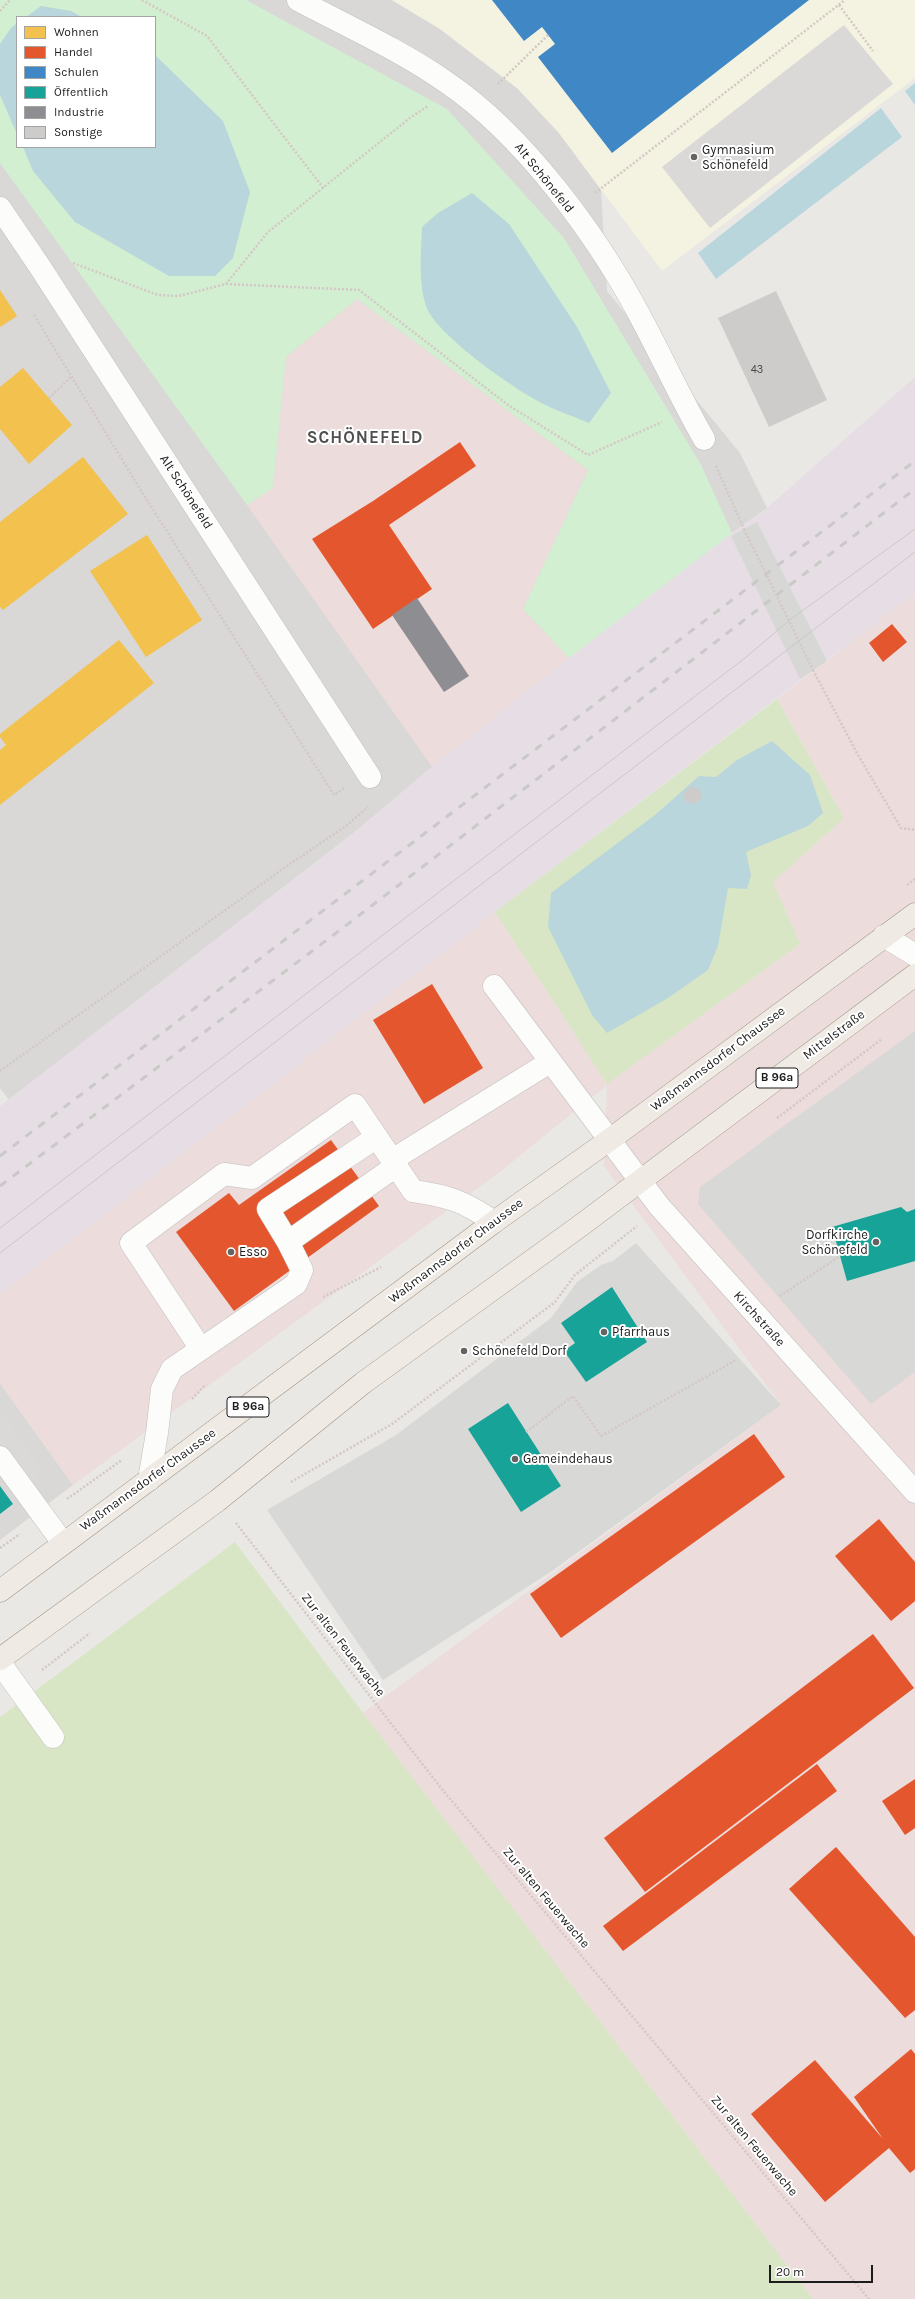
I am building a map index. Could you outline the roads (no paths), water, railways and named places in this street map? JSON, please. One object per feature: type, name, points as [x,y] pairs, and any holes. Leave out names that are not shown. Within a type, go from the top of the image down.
[{"type":"main road","name":"Waßmannsdorfer Chaussee","points":[[0,1591],[494,1222],[608,1141],[915,914]]},
{"type":"main road","name":"Mittelstraße","points":[[638,1181],[915,975]]},
{"type":"main road","name":"B 96a","points":[[0,1660],[217,1501],[363,1382],[638,1181]]},
{"type":"street","name":"Alt Schönefeld","points":[[298,0],[415,61],[448,82],[494,120],[527,153],[572,211],[606,259],[639,314],[688,411],[704,439]]},
{"type":"street","name":"Alt Schönefeld","points":[[0,208],[40,266],[369,775]]},
{"type":"street","points":[[884,936],[915,955]]},
{"type":"street","name":"Kirchstraße","points":[[494,986],[638,1181],[915,1492]]},
{"type":"street","points":[[288,1242],[394,1163],[550,1062]]},
{"type":"street","points":[[201,1349],[132,1244],[224,1174],[252,1178],[355,1105],[412,1191],[440,1195],[470,1205],[494,1222]]},
{"type":"street","points":[[149,1480],[162,1390],[172,1369],[296,1284],[302,1270],[288,1242],[268,1209],[377,1137]]},
{"type":"street","points":[[0,1457],[63,1543]]},
{"type":"street","points":[[0,1663],[53,1737]]},
{"type":"water","points":[[41,6],[71,11],[80,16],[27,16]]},
{"type":"water","points":[[16,24],[16,132],[0,95],[0,44],[11,28]]},
{"type":"water","points":[[156,56],[223,121],[250,192],[233,258],[215,276],[169,276],[75,222],[33,171],[23,148],[156,148]]},
{"type":"water","points":[[915,83],[915,105],[905,91]]},
{"type":"water","points":[[881,108],[902,137],[716,279],[698,253]]},
{"type":"water","points":[[472,193],[509,224],[577,327],[611,393],[589,423],[538,401],[489,369],[456,343],[443,330],[432,317],[426,306],[423,297],[421,277],[422,227],[438,213]]},
{"type":"water","points":[[772,741],[810,775],[823,813],[808,826],[746,852],[751,875],[747,889],[728,888],[718,946],[708,970],[668,998],[607,1033],[592,1015],[548,927],[551,893],[655,815],[699,776],[716,777],[737,760]]},
{"type":"tram line","points":[[0,1228],[745,658],[791,619],[915,529]]},
{"type":"tram line","points":[[0,1253],[915,552]]},
{"type":"railway","points":[[0,1156],[915,461]]},
{"type":"railway","points":[[0,1186],[344,927],[915,489]]},
{"type":"place","name":"Gymnasium Schönefeld","points":[[694,157]]},
{"type":"place","name":"Dorfkirche Schönefeld","points":[[876,1242]]},
{"type":"place","name":"Esso","points":[[231,1252]]},
{"type":"place","name":"Pfarrhaus","points":[[604,1332]]},
{"type":"place","name":"Schönefeld Dorf","points":[[464,1351]]},
{"type":"place","name":"Gemeindehaus","points":[[515,1459]]},
{"type":"district","name":"SCHÖNEFELD","points":[[365,438]]}]
